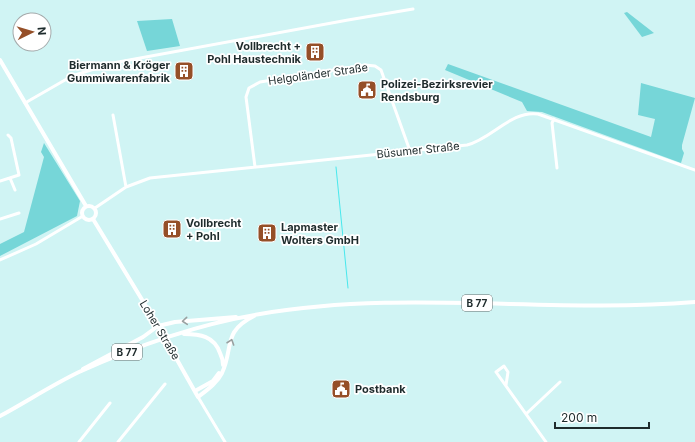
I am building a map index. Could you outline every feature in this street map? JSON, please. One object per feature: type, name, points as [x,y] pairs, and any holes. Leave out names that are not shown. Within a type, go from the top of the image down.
[{"type":"main road","points":[[0,60],[86,206]]},
{"type":"main road","points":[[86,206],[95,208],[96,214],[93,219],[88,220],[83,216],[82,211],[86,206]]},
{"type":"main road","name":"Loher Straße","points":[[93,219],[158,326],[198,397]]},
{"type":"main road","name":"B 77","points":[[0,416],[77,373],[119,355],[178,334],[252,315],[327,305],[392,302],[593,306],[695,302]]},
{"type":"main road","points":[[198,397],[218,381],[222,372],[229,343],[235,330],[240,324],[260,314]]},
{"type":"main road","points":[[77,373],[87,365],[143,337],[158,326],[175,322],[252,315]]},
{"type":"main road","points":[[178,334],[196,334],[207,337],[219,349],[224,363],[215,379],[195,392]]},
{"type":"street","points":[[25,102],[72,76],[113,63],[413,9]]},
{"type":"street","name":"Helgoländer Straße","points":[[255,167],[246,97],[249,88],[260,82],[365,65],[375,66],[381,70],[410,151]]},
{"type":"street","name":"Büsumer Straße","points":[[95,208],[135,182],[155,177],[472,144],[524,114],[538,114],[554,119],[695,170]]},
{"type":"street","points":[[113,116],[126,187]]},
{"type":"street","points":[[554,119],[552,130],[557,168]]},
{"type":"street","points":[[0,181],[19,175],[11,138],[8,135]]},
{"type":"street","points":[[10,178],[15,190]]},
{"type":"street","points":[[0,219],[19,213]]},
{"type":"street","points":[[0,260],[36,244],[83,216]]},
{"type":"street","points":[[506,385],[508,372],[504,366],[496,372],[546,442]]},
{"type":"street","points":[[526,414],[560,382]]},
{"type":"street","points":[[118,442],[165,384]]},
{"type":"street","name":"Loher Straße","points":[[198,397],[225,442]]},
{"type":"street","points":[[79,442],[110,403]]},
{"type":"shaded area","points":[[627,12],[654,33],[642,37],[624,13]]},
{"type":"shaded area","points":[[172,19],[180,46],[147,51],[137,21]]},
{"type":"shaded area","points":[[448,64],[651,137],[655,119],[638,115],[641,83],[695,98],[682,145],[684,153],[681,163],[542,112],[527,111],[522,102],[445,70]]},
{"type":"shaded area","points":[[44,143],[80,201],[77,216],[0,256],[0,244],[24,232],[44,157],[41,152]]},
{"type":"waterway","points":[[336,167],[348,288]]},
{"type":"place","name":"Vollbrecht + Pohl Haustechnik","points":[[315,52]]},
{"type":"place","name":"Biermann & Kröger Gummiwarenfabrik","points":[[184,71]]},
{"type":"place","name":"Polizei-Bezirksrevier Rendsburg","points":[[367,90]]},
{"type":"place","name":"Vollbrecht + Pohl","points":[[172,229]]},
{"type":"place","name":"Lapmaster Wolters GmbH","points":[[267,233]]},
{"type":"place","name":"Postbank","points":[[341,389]]}]
